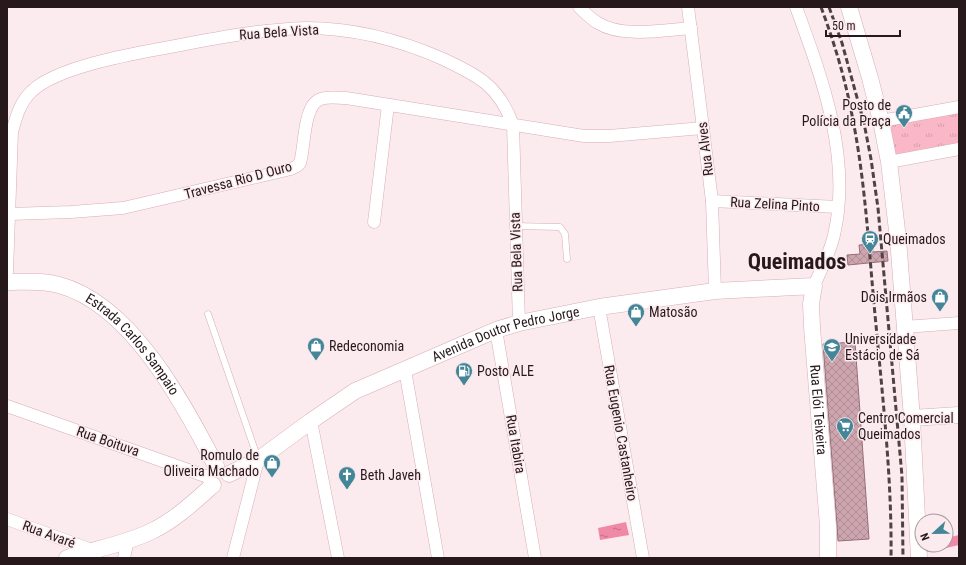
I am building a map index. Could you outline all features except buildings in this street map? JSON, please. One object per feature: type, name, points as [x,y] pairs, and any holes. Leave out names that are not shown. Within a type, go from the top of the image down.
[{"type":"main road","points":[[849,7],[881,121],[889,162],[898,239],[912,418],[919,558]]},
{"type":"main road","name":"Estrada Carlos Sampaio","points":[[7,282],[40,282],[58,285],[78,292],[102,306],[124,327],[160,369],[188,412],[217,476]]},
{"type":"main road","name":"Avenida Doutor Pedro Jorge","points":[[67,558],[148,534],[170,522],[217,476],[258,460],[355,391],[496,330],[518,322],[599,307],[715,291],[814,286]]},
{"type":"main road","name":"Rua Elói Teixeira","points":[[814,286],[811,304],[812,326],[828,526],[828,558]]},
{"type":"main road","points":[[912,418],[959,415]]},
{"type":"street","points":[[579,7],[591,19],[599,24],[620,31],[691,28]]},
{"type":"street","name":"Rua Alves","points":[[688,7],[712,202],[715,291]]},
{"type":"street","name":"Rua Elói Teixeira","points":[[796,7],[820,76],[833,127],[837,150],[838,207],[834,235],[814,286]]},
{"type":"street","name":"Rua Bela Vista","points":[[7,272],[12,132],[19,109],[25,98],[42,83],[59,75],[130,54],[243,33],[304,28],[325,28],[349,31],[391,40],[426,51],[471,72],[494,90],[502,100],[513,125],[518,322]]},
{"type":"street","name":"Travessa Rio D Ouro","points":[[10,214],[71,212],[124,208],[281,172],[297,166],[300,163],[308,116],[312,107],[319,99],[326,98],[346,98],[584,136],[610,136],[703,128]]},
{"type":"street","points":[[374,222],[388,105]]},
{"type":"street","points":[[881,121],[959,106]]},
{"type":"street","points":[[889,162],[959,149]]},
{"type":"street","name":"Rua Zelina Pinto","points":[[712,202],[838,207]]},
{"type":"street","name":"Rua Eugenio Castanheiro","points":[[599,307],[643,558]]},
{"type":"street","points":[[904,327],[959,323]]},
{"type":"street","name":"Rua Itabira","points":[[496,330],[536,558]]},
{"type":"street","points":[[405,370],[438,558]]},
{"type":"street","name":"Rua Boituva","points":[[7,406],[217,476]]},
{"type":"street","points":[[311,421],[338,558]]},
{"type":"street","points":[[233,558],[258,460]]},
{"type":"street","name":"Rua Avaré","points":[[7,519],[92,550]]},
{"type":"street","points":[[124,558],[128,540]]},
{"type":"lane","points":[[515,226],[560,227],[565,234],[567,259]]},
{"type":"lane","points":[[208,314],[258,460]]},
{"type":"green space","points":[[959,107],[959,149],[889,162],[881,121]]},
{"type":"water","points":[[626,522],[629,535],[600,540],[598,528]]},
{"type":"waterway","points":[[954,541],[959,540]]},
{"type":"railway","points":[[821,7],[843,74],[861,167],[886,441],[890,500],[891,558]]},
{"type":"railway","points":[[829,7],[842,43],[864,123],[878,208],[902,476],[903,558]]},
{"type":"place","name":"Posto de Polícia da Praça","points":[[904,128]]},
{"type":"place","name":"Queimados","points":[[870,254]]},
{"type":"place","name":"Dois Irmãos","points":[[940,312]]},
{"type":"place","name":"Matosão","points":[[636,327]]},
{"type":"place","name":"Redeconomia","points":[[316,361]]},
{"type":"place","name":"Universidade Estácio de Sá","points":[[832,362]]},
{"type":"place","name":"Posto ALE","points":[[464,386]]},
{"type":"place","name":"Centro Comercial Queimados","points":[[845,441]]},
{"type":"place","name":"Romulo de Oliveira Machado","points":[[272,478]]},
{"type":"place","name":"Beth Javeh","points":[[347,490]]},
{"type":"district","name":"Queimados","points":[[797,261]]}]
